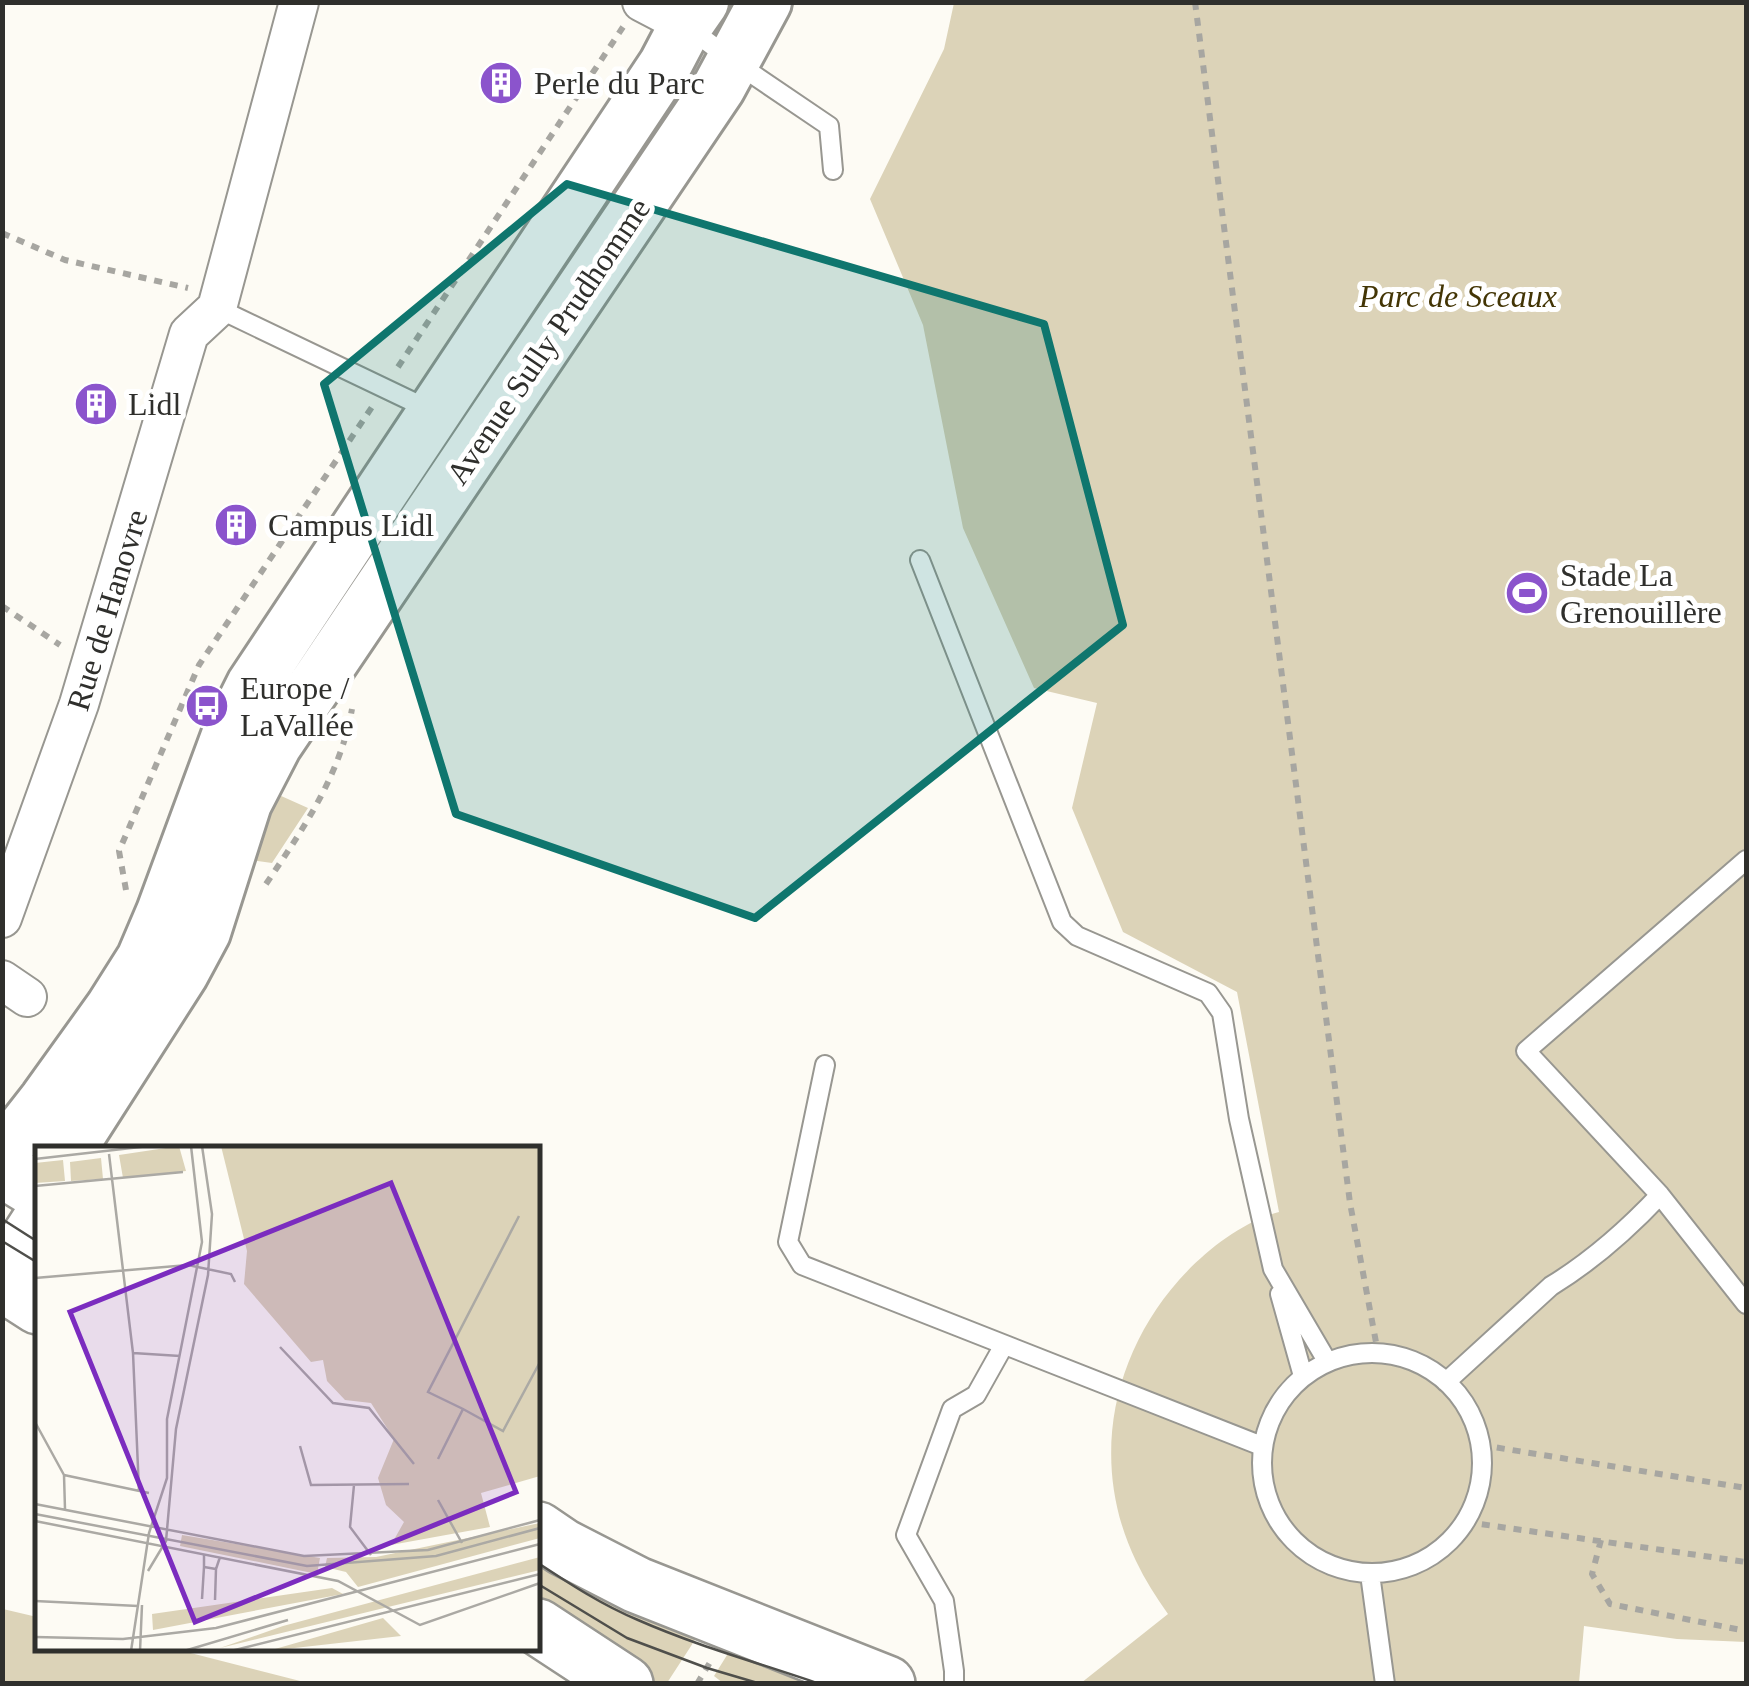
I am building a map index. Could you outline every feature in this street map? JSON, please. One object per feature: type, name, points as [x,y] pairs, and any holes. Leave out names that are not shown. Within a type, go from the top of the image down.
[{"type":"main road","name":"Avenue Sully Prudhomme","points":[[71,1146],[204,932],[245,803],[274,745],[719,87],[764,2]]},
{"type":"main road","name":"Avenue Sully Prudhomme","points":[[2,1141],[29,1122],[143,959],[229,733],[253,685],[664,66],[665,12]]},
{"type":"main road","points":[[2,1169],[35,1189]]},
{"type":"main road","points":[[2,1268],[20,1252],[35,1229]]},
{"type":"main road","points":[[2,1283],[35,1304]]},
{"type":"main road","points":[[540,1531],[638,1586],[886,1684]]},
{"type":"main road","points":[[540,1628],[626,1684]]},
{"type":"street","name":"Rue de Hanovre","points":[[2,918],[79,704],[189,334],[218,302],[299,2]]},
{"type":"lane","points":[[665,12],[829,126],[832,170]]},
{"type":"lane","points":[[218,302],[435,412]]},
{"type":"lane","points":[[920,560],[1062,922],[1077,936],[1208,992],[1222,1013],[1239,1119],[1273,1269],[1304,1376]]},
{"type":"lane","points":[[1746,860],[1526,1052],[1660,1195],[1746,1304]]},
{"type":"lane","points":[[826,1065],[788,1242],[802,1266],[1262,1446]]},
{"type":"lane","points":[[1446,1382],[1550,1286],[1626,1231],[1660,1195]]},
{"type":"lane","points":[[1273,1269],[1328,1362]]},
{"type":"lane","points":[[954,1684],[944,1601],[906,1535],[952,1409],[976,1395],[1004,1344]]},
{"type":"lane","points":[[1378,1353],[1426,1367],[1462,1400],[1474,1422],[1481,1446],[1477,1498],[1466,1522],[1448,1544],[1425,1561],[1398,1571],[1370,1574],[1332,1568],[1300,1548],[1276,1519],[1262,1484],[1262,1446],[1270,1420],[1284,1395],[1304,1376],[1328,1362],[1352,1354],[1378,1353]]},
{"type":"lane","points":[[1370,1574],[1386,1684]]},
{"type":"path","points":[[1196,2],[1350,1203],[1378,1353]]},
{"type":"path","points":[[577,97],[665,12]]},
{"type":"path","points":[[2,233],[64,260],[218,302]]},
{"type":"path","points":[[2,606],[90,666]]},
{"type":"path","points":[[266,884],[308,822],[331,779],[347,736],[352,698]]},
{"type":"path","points":[[1481,1446],[1746,1488]]},
{"type":"path","points":[[1466,1522],[1746,1562]]},
{"type":"path","points":[[1601,1540],[1592,1574],[1610,1604],[1746,1631]]},
{"type":"highlighted area","points":[[567,184],[1044,324],[1123,625],[755,918],[456,814],[324,384]]},
{"type":"green space","name":"Parc de Sceaux","points":[[954,3],[1746,3],[1746,1642],[1677,1639],[1584,1626],[1579,1683],[1081,1683],[1168,1614],[1136,1561],[1122,1525],[1114,1488],[1114,1414],[1137,1343],[1155,1311],[1200,1259],[1238,1230],[1279,1212],[1237,992],[1123,932],[1072,808],[1097,703],[1034,688],[963,528],[923,325],[870,199],[944,49]]},
{"type":"green space","points":[[270,791],[308,808],[272,863],[243,859]]},
{"type":"green space","points":[[540,1546],[704,1626],[667,1683],[642,1683],[540,1614]]},
{"type":"green space","points":[[3,1609],[35,1617],[35,1651],[183,1651],[308,1683],[3,1683]]},
{"type":"green space","points":[[737,1639],[856,1683],[723,1683],[714,1676]]},
{"type":"tram line","points":[[2,1219],[35,1240]]},
{"type":"tram line","points":[[2,1241],[35,1261]]},
{"type":"tram line","points":[[540,1564],[638,1620],[820,1684]]},
{"type":"tram line","points":[[540,1585],[627,1638],[761,1684]]},
{"type":"place","name":"Perle du Parc","points":[[501,83]]},
{"type":"place","name":"Lidl","points":[[96,404]]},
{"type":"place","name":"Campus Lidl","points":[[236,525]]},
{"type":"place","name":"Stade La Grenouillère","points":[[1527,593]]},
{"type":"place","name":"Europe / LaVallée","points":[[207,706]]}]
